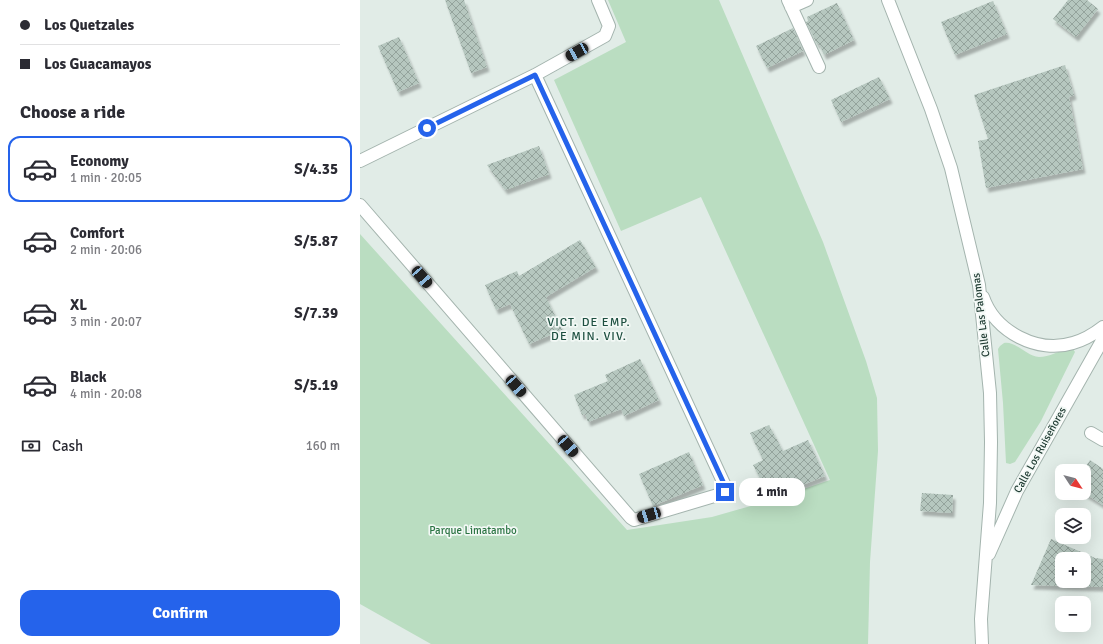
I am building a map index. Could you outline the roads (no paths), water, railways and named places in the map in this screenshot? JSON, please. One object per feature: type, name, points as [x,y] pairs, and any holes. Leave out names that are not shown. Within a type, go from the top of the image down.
[{"type":"street","points":[[360,161],[535,75],[605,36],[610,26],[598,0]]},
{"type":"street","points":[[807,0],[790,3],[819,67]]},
{"type":"street","name":"Calle Las Palomas","points":[[889,0],[931,109],[951,168],[979,285],[990,392],[990,504],[981,619],[982,644]]},
{"type":"street","points":[[360,205],[631,518],[634,520],[725,492],[726,488],[535,75]]},
{"type":"street","points":[[979,285],[985,304],[997,321],[1012,334],[1031,342],[1052,346],[1072,344],[1091,336],[1103,327]]},
{"type":"street","name":"Calle Los Ruiseñores","points":[[985,564],[1017,491],[1103,339]]},
{"type":"street","points":[[1091,433],[1103,440]]},
{"type":"district","name":"VICT. DE EMP. DE MIN. VIV.","points":[[589,329]]},
{"type":"park label","name":"Parque Limatambo","points":[[473,530]]}]
